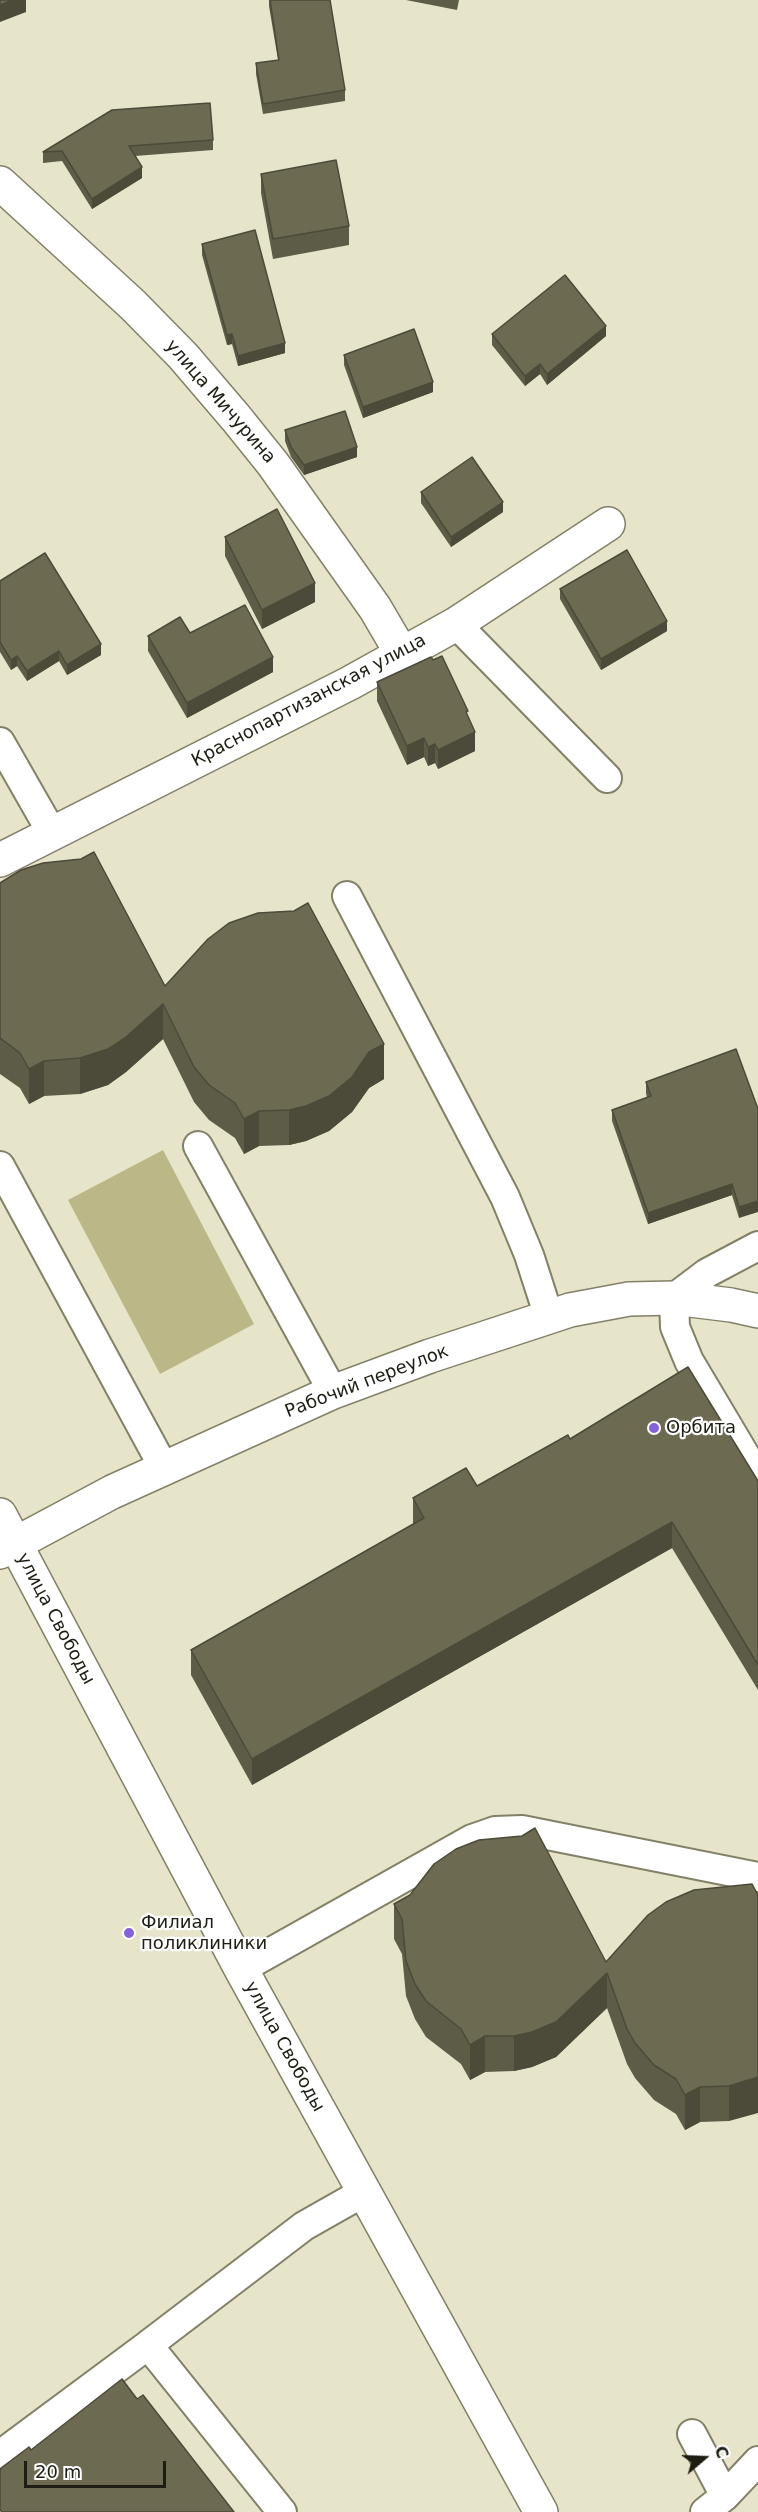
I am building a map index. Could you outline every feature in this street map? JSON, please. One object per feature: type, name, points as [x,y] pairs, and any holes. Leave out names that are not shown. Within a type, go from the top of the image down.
[{"type":"street","name":"улица Мичурина","points":[[0,183],[133,305],[183,356],[236,418],[273,464],[375,608],[402,654]]},
{"type":"street","name":"Краснопартизанская улица","points":[[0,860],[350,683],[456,624],[608,524]]},
{"type":"street","name":"Рабочий переулок","points":[[7,1548],[87,1504],[333,1392],[430,1356],[570,1310],[629,1299],[674,1298],[758,1311]]},
{"type":"street","name":"улица Свободы","points":[[0,1515],[7,1548],[541,2512]]},
{"type":"lane","points":[[456,624],[607,778]]},
{"type":"lane","points":[[0,742],[52,833]]},
{"type":"lane","points":[[347,896],[505,1197],[525,1245],[549,1317]]},
{"type":"lane","points":[[198,1146],[333,1392]]},
{"type":"lane","points":[[0,1166],[164,1468]]},
{"type":"lane","points":[[758,1246],[707,1273],[674,1298],[675,1327],[689,1361],[758,1476]]},
{"type":"lane","points":[[241,1969],[472,1839],[495,1832],[522,1830],[758,1877]]},
{"type":"lane","points":[[0,2455],[304,2226],[364,2192]]},
{"type":"lane","points":[[148,2345],[282,2512]]},
{"type":"lane","points":[[692,2434],[715,2504],[758,2461]]},
{"type":"shaded area","points":[[163,1150],[254,1324],[160,1374],[68,1200]]},
{"type":"building","points":[[0,0],[12,0],[0,5]]},
{"type":"building","points":[[270,0],[330,0],[345,90],[263,104],[256,63],[279,60]]},
{"type":"building","points":[[210,103],[213,140],[129,146],[142,167],[92,199],[62,151],[43,152],[112,110]]},
{"type":"building","points":[[336,160],[349,226],[273,239],[261,174]]},
{"type":"building","points":[[255,230],[285,343],[238,356],[232,334],[227,335],[202,244]]},
{"type":"building","points":[[565,275],[606,326],[547,374],[540,364],[525,376],[492,334]]},
{"type":"building","points":[[414,329],[433,382],[363,407],[344,355]]},
{"type":"building","points":[[345,411],[357,447],[304,465],[291,447],[285,430]]},
{"type":"building","points":[[472,457],[503,502],[451,537],[421,492]]},
{"type":"building","points":[[277,509],[315,583],[262,610],[225,537]]},
{"type":"building","points":[[627,550],[667,621],[601,659],[560,589]]},
{"type":"building","points":[[45,553],[101,644],[67,665],[59,651],[27,671],[17,656],[11,660],[0,642],[0,581]]},
{"type":"building","points":[[245,605],[273,657],[187,703],[148,636],[180,617],[190,633]]},
{"type":"building","points":[[442,656],[468,711],[466,712],[475,732],[438,750],[435,744],[428,747],[424,738],[407,746],[377,682],[431,657],[433,660]]},
{"type":"building","points":[[94,852],[165,986],[208,939],[229,923],[258,913],[294,911],[308,903],[384,1044],[369,1052],[352,1077],[329,1096],[306,1106],[289,1110],[259,1111],[244,1119],[235,1103],[209,1085],[194,1067],[163,1004],[126,1037],[108,1049],[80,1058],[44,1061],[29,1069],[20,1053],[0,1038],[0,883],[21,870],[43,863],[81,859]]},
{"type":"building","points":[[736,1049],[758,1109],[758,1201],[739,1207],[732,1184],[648,1213],[612,1110],[651,1096],[646,1082]]},
{"type":"building","points":[[688,1367],[758,1481],[758,1665],[672,1522],[252,1759],[191,1650],[424,1518],[413,1498],[466,1468],[477,1486],[568,1435],[570,1439]]},
{"type":"building","points":[[535,1828],[606,1962],[648,1915],[666,1902],[694,1890],[752,1884],[758,1895],[758,2077],[729,2086],[700,2087],[685,2095],[676,2079],[654,2065],[635,2043],[627,2029],[607,1973],[556,2022],[532,2032],[514,2036],[485,2036],[470,2045],[461,2029],[426,2001],[415,1984],[406,1961],[402,1919],[394,1904],[410,1895],[434,1864],[456,1849],[479,1840],[522,1836]]},
{"type":"building","points":[[122,2379],[137,2399],[143,2395],[234,2512],[2,2512],[0,2510],[0,2469],[29,2447],[31,2450]]},
{"type":"place","name":"Орбита","points":[[654,1428]]},
{"type":"place","name":"Филиал поликлиники","points":[[129,1933]]}]
